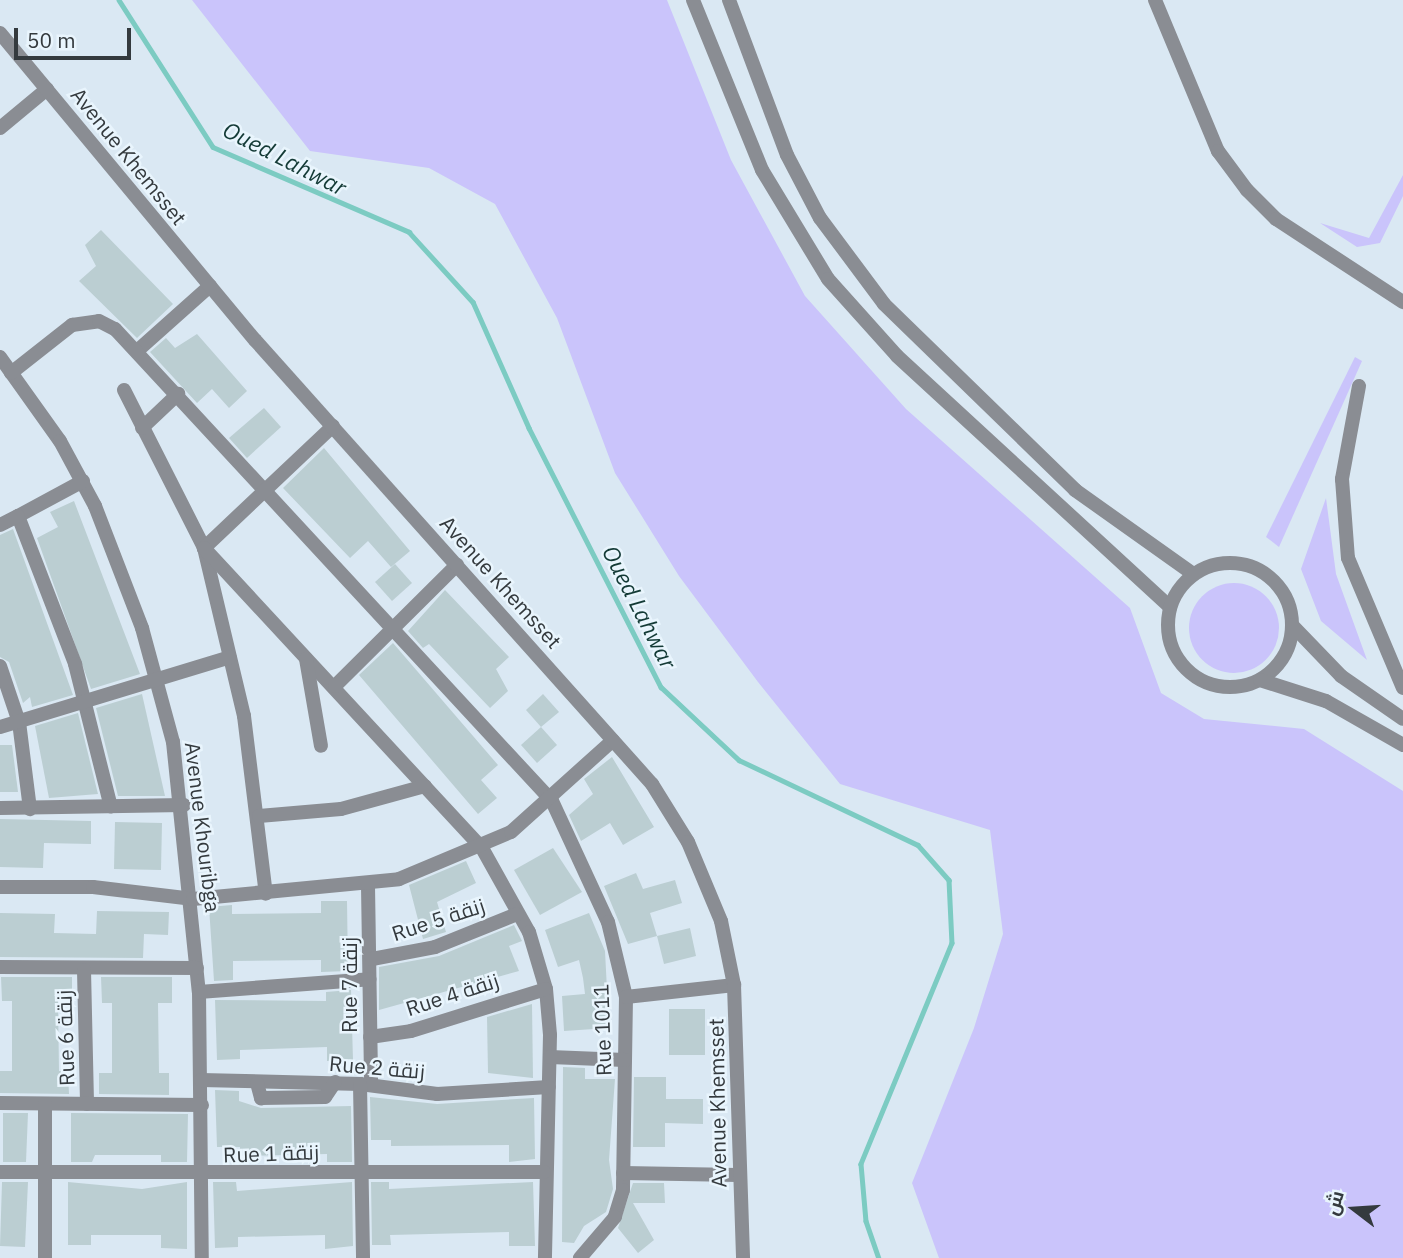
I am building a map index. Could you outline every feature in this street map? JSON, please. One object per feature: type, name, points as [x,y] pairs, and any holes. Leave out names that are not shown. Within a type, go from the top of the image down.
[{"type":"street","points":[[693,0],[761,170],[828,279],[897,356],[1170,607]]},
{"type":"street","points":[[729,0],[787,156],[820,218],[884,304],[1075,490],[1193,574]]},
{"type":"street","points":[[1155,0],[1217,151],[1247,190],[1276,219],[1403,302]]},
{"type":"street","name":"Avenue Khemsset","points":[[0,33],[210,286],[613,740],[688,842],[721,920],[734,985],[738,1175],[743,1258]]},
{"type":"street","points":[[0,128],[47,89]]},
{"type":"street","points":[[136,351],[210,286]]},
{"type":"street","name":"Rue 1011","points":[[11,373],[83,321],[106,323],[178,394],[397,629],[552,802],[608,922],[626,997],[623,1173],[615,1217],[580,1258]]},
{"type":"street","name":"Avenue Khouribga","points":[[0,357],[83,481],[142,628],[184,805],[199,992],[202,1258]]},
{"type":"street","points":[[1359,386],[1342,479],[1348,558],[1403,688]]},
{"type":"street","points":[[124,390],[204,548],[230,657],[259,816],[265,894]]},
{"type":"street","points":[[142,428],[178,394]]},
{"type":"street","points":[[204,548],[333,426]]},
{"type":"street","points":[[0,525],[83,481]]},
{"type":"street","points":[[18,516],[85,699],[111,807]]},
{"type":"street","points":[[204,548],[306,659],[335,685],[482,848],[517,914],[546,989],[550,1057],[544,1172],[545,1258]]},
{"type":"street","points":[[1220,564],[1263,572],[1284,594],[1292,625],[1285,654],[1260,680],[1230,688],[1192,676],[1170,643],[1170,607],[1193,574],[1220,564]]},
{"type":"street","points":[[335,685],[397,629],[457,565]]},
{"type":"street","points":[[1292,625],[1341,676],[1403,719]]},
{"type":"street","points":[[0,727],[230,657]]},
{"type":"street","points":[[306,659],[321,746]]},
{"type":"street","points":[[0,666],[19,722],[30,809]]},
{"type":"street","points":[[1260,680],[1326,701],[1403,745]]},
{"type":"street","points":[[0,887],[93,887],[193,899],[368,886],[482,848],[552,802],[613,740]]},
{"type":"street","points":[[259,816],[341,809],[425,786]]},
{"type":"street","points":[[0,808],[184,805]]},
{"type":"street","name":"Rue 7 زنقة","points":[[363,1258],[365,1084],[370,1037],[372,959],[368,886]]},
{"type":"street","name":"Rue 5 زنقة","points":[[372,959],[435,947],[517,914]]},
{"type":"street","points":[[0,967],[84,970],[197,968]]},
{"type":"street","name":"Rue 6 زنقة","points":[[84,970],[88,1104]]},
{"type":"street","points":[[199,992],[370,979]]},
{"type":"street","points":[[626,997],[734,985]]},
{"type":"street","name":"Rue 4 زنقة","points":[[370,1037],[411,1031],[546,989]]},
{"type":"street","points":[[550,1057],[625,1060]]},
{"type":"street","name":"Rue 2 زنقة","points":[[201,1080],[257,1083],[335,1082],[437,1094],[549,1087]]},
{"type":"street","points":[[0,1103],[202,1105]]},
{"type":"street","points":[[45,1104],[45,1258]]},
{"type":"street","name":"Rue 1 زنقة","points":[[0,1172],[202,1176],[363,1172],[544,1172]]},
{"type":"street","points":[[623,1173],[738,1175]]},
{"type":"shaded area","points":[[192,0],[667,0],[731,160],[805,296],[906,409],[1130,608],[1161,693],[1204,719],[1304,729],[1403,791],[1403,1258],[939,1258],[912,1183],[974,1028],[1003,934],[990,830],[840,784],[758,682],[679,576],[615,473],[557,318],[495,204],[429,168],[310,151]]},
{"type":"shaded area","points":[[1403,175],[1403,196],[1380,243],[1357,247],[1320,223],[1369,238]]},
{"type":"shaded area","points":[[1355,357],[1362,361],[1279,547],[1266,537]]},
{"type":"shaded area","points":[[1326,498],[1336,574],[1367,660],[1321,621],[1301,569]]},
{"type":"shaded area","points":[[1234,583],[1251,587],[1266,596],[1275,611],[1279,628],[1275,645],[1266,660],[1251,669],[1234,673],[1217,669],[1202,660],[1193,645],[1189,628],[1193,611],[1202,596],[1217,587]]},
{"type":"building","points":[[101,230],[173,304],[137,338],[79,281],[96,266],[85,245]]},
{"type":"building","points":[[197,334],[247,391],[229,408],[212,389],[197,403],[150,352],[166,338],[175,348]]},
{"type":"building","points":[[264,408],[281,427],[247,458],[229,438]]},
{"type":"building","points":[[324,448],[410,551],[391,567],[368,541],[350,558],[283,488]]},
{"type":"building","points":[[74,501],[140,674],[91,689],[37,538],[58,527],[50,512]]},
{"type":"building","points":[[13,529],[73,695],[32,707],[30,697],[23,703],[9,662],[0,657],[0,535]]},
{"type":"building","points":[[395,564],[412,583],[392,601],[375,582]]},
{"type":"building","points":[[445,590],[509,657],[496,669],[508,691],[490,708],[429,644],[423,648],[408,631]]},
{"type":"building","points":[[393,643],[498,765],[481,780],[497,798],[478,814],[359,675]]},
{"type":"building","points":[[142,694],[165,796],[118,796],[96,708]]},
{"type":"building","points":[[543,694],[559,712],[541,727],[526,710]]},
{"type":"building","points":[[78,713],[98,794],[49,798],[35,726]]},
{"type":"building","points":[[541,727],[557,745],[537,763],[521,745]]},
{"type":"building","points":[[0,745],[12,745],[18,792],[0,792]]},
{"type":"building","points":[[612,757],[654,827],[623,845],[610,823],[581,841],[569,815],[593,794],[584,779]]},
{"type":"building","points":[[0,819],[91,821],[91,844],[44,843],[43,868],[0,867]]},
{"type":"building","points":[[115,822],[162,823],[161,870],[114,869]]},
{"type":"building","points":[[553,848],[582,892],[540,915],[514,870]]},
{"type":"building","points":[[466,861],[476,883],[437,902],[446,932],[423,939],[409,885]]},
{"type":"building","points":[[636,873],[643,889],[675,880],[682,903],[650,913],[657,936],[628,944],[604,886]]},
{"type":"building","points":[[321,901],[347,901],[348,971],[321,972],[321,960],[233,961],[233,980],[214,981],[209,907],[232,905],[232,914],[321,913]]},
{"type":"building","points":[[97,911],[169,912],[168,935],[144,934],[143,958],[0,957],[0,913],[55,914],[54,933],[96,934]]},
{"type":"building","points":[[589,913],[605,951],[609,1028],[564,1031],[562,996],[585,994],[583,978],[579,960],[558,967],[545,930]]},
{"type":"building","points":[[514,925],[522,941],[509,946],[519,971],[379,1010],[379,967],[439,956]]},
{"type":"building","points":[[690,928],[696,956],[664,964],[657,936]]},
{"type":"building","points":[[1,977],[72,977],[72,1001],[58,1001],[59,1071],[68,1071],[69,1094],[0,1093],[0,1071],[12,1071],[12,1001],[2,1001]]},
{"type":"building","points":[[101,977],[172,977],[172,1003],[158,1003],[159,1073],[169,1073],[169,1095],[99,1094],[99,1073],[112,1073],[112,1003],[102,1003]]},
{"type":"building","points":[[351,990],[353,1060],[327,1061],[327,1047],[240,1050],[240,1059],[217,1060],[215,1000],[326,1001],[326,992]]},
{"type":"building","points":[[532,1004],[533,1078],[488,1073],[487,1017]]},
{"type":"building","points":[[669,1009],[705,1009],[705,1055],[669,1055]]},
{"type":"building","points":[[563,1067],[585,1068],[585,1079],[615,1079],[609,1160],[613,1189],[606,1212],[584,1226],[574,1243],[562,1242]]},
{"type":"building","points":[[634,1077],[666,1077],[666,1099],[703,1099],[703,1124],[665,1123],[665,1147],[633,1147]]},
{"type":"building","points":[[215,1090],[239,1091],[239,1101],[261,1108],[351,1106],[352,1162],[327,1162],[327,1154],[240,1156],[240,1147],[217,1147]]},
{"type":"building","points":[[370,1097],[437,1104],[534,1098],[535,1159],[509,1162],[509,1145],[391,1146],[391,1140],[371,1140]]},
{"type":"building","points":[[3,1113],[28,1113],[26,1162],[3,1162]]},
{"type":"building","points":[[71,1113],[188,1114],[187,1162],[161,1162],[161,1155],[95,1155],[92,1162],[71,1162]]},
{"type":"building","points":[[2,1182],[28,1182],[25,1247],[0,1246]]},
{"type":"building","points":[[68,1182],[142,1189],[187,1182],[187,1249],[161,1248],[161,1235],[91,1235],[91,1245],[68,1245]]},
{"type":"building","points":[[213,1182],[236,1182],[237,1191],[352,1182],[353,1246],[325,1249],[325,1235],[238,1237],[238,1247],[215,1248]]},
{"type":"building","points":[[371,1182],[389,1182],[389,1189],[533,1182],[535,1246],[509,1246],[509,1232],[390,1235],[391,1245],[372,1245]]},
{"type":"building","points":[[633,1183],[664,1183],[665,1203],[633,1203],[654,1240],[638,1253],[618,1228]]},
{"type":"waterway","name":"Oued Lahwar","points":[[119,0],[213,147],[409,232],[473,302],[529,428],[661,687],[739,760],[918,845],[949,880],[952,943],[861,1164],[866,1221],[879,1258]]}]
